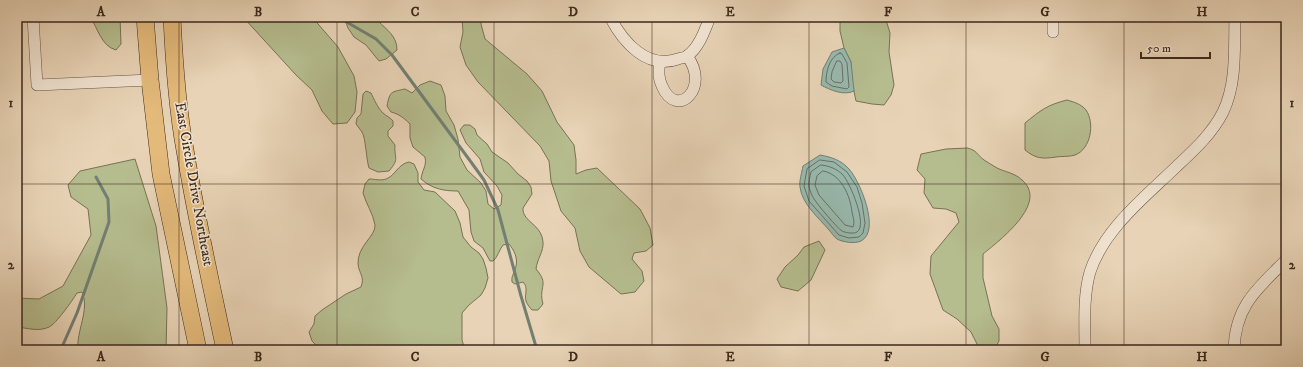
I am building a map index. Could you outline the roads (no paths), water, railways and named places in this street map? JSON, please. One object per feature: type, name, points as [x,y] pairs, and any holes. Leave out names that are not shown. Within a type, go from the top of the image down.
[{"type":"main road","name":"East Circle Drive Northeast","points":[[145,17],[150,80],[161,174],[198,350]]},
{"type":"main road","name":"East Circle Drive Northeast","points":[[172,17],[184,149],[197,219],[225,350]]},
{"type":"street","points":[[33,17],[37,85],[150,80]]},
{"type":"street","points":[[610,17],[616,29],[637,52],[648,60],[660,62],[674,61],[687,56],[696,46],[706,30],[710,17]]},
{"type":"street","points":[[1053,17],[1053,32]]},
{"type":"street","points":[[1085,350],[1087,288],[1090,272],[1104,243],[1112,231],[1204,139],[1223,112],[1234,74],[1235,17]]},
{"type":"street","points":[[660,62],[658,70],[659,80],[665,94],[673,99],[681,101],[687,99],[691,95],[695,86],[695,74],[692,63],[687,56]]},
{"type":"street","points":[[1234,350],[1236,329],[1240,315],[1247,302],[1256,289],[1286,260]]},
{"type":"water","points":[[844,48],[851,62],[854,91],[842,93],[821,85],[823,69],[832,52]]},
{"type":"water","points":[[820,155],[843,163],[853,175],[863,194],[869,217],[869,227],[867,236],[861,241],[849,242],[837,239],[807,205],[801,193],[800,179],[803,166]]},
{"type":"waterway","points":[[338,17],[376,39],[392,55],[484,180],[498,210],[537,350]]},
{"type":"waterway","points":[[54,350],[62,347],[77,313],[109,222],[108,199],[96,177]]}]
